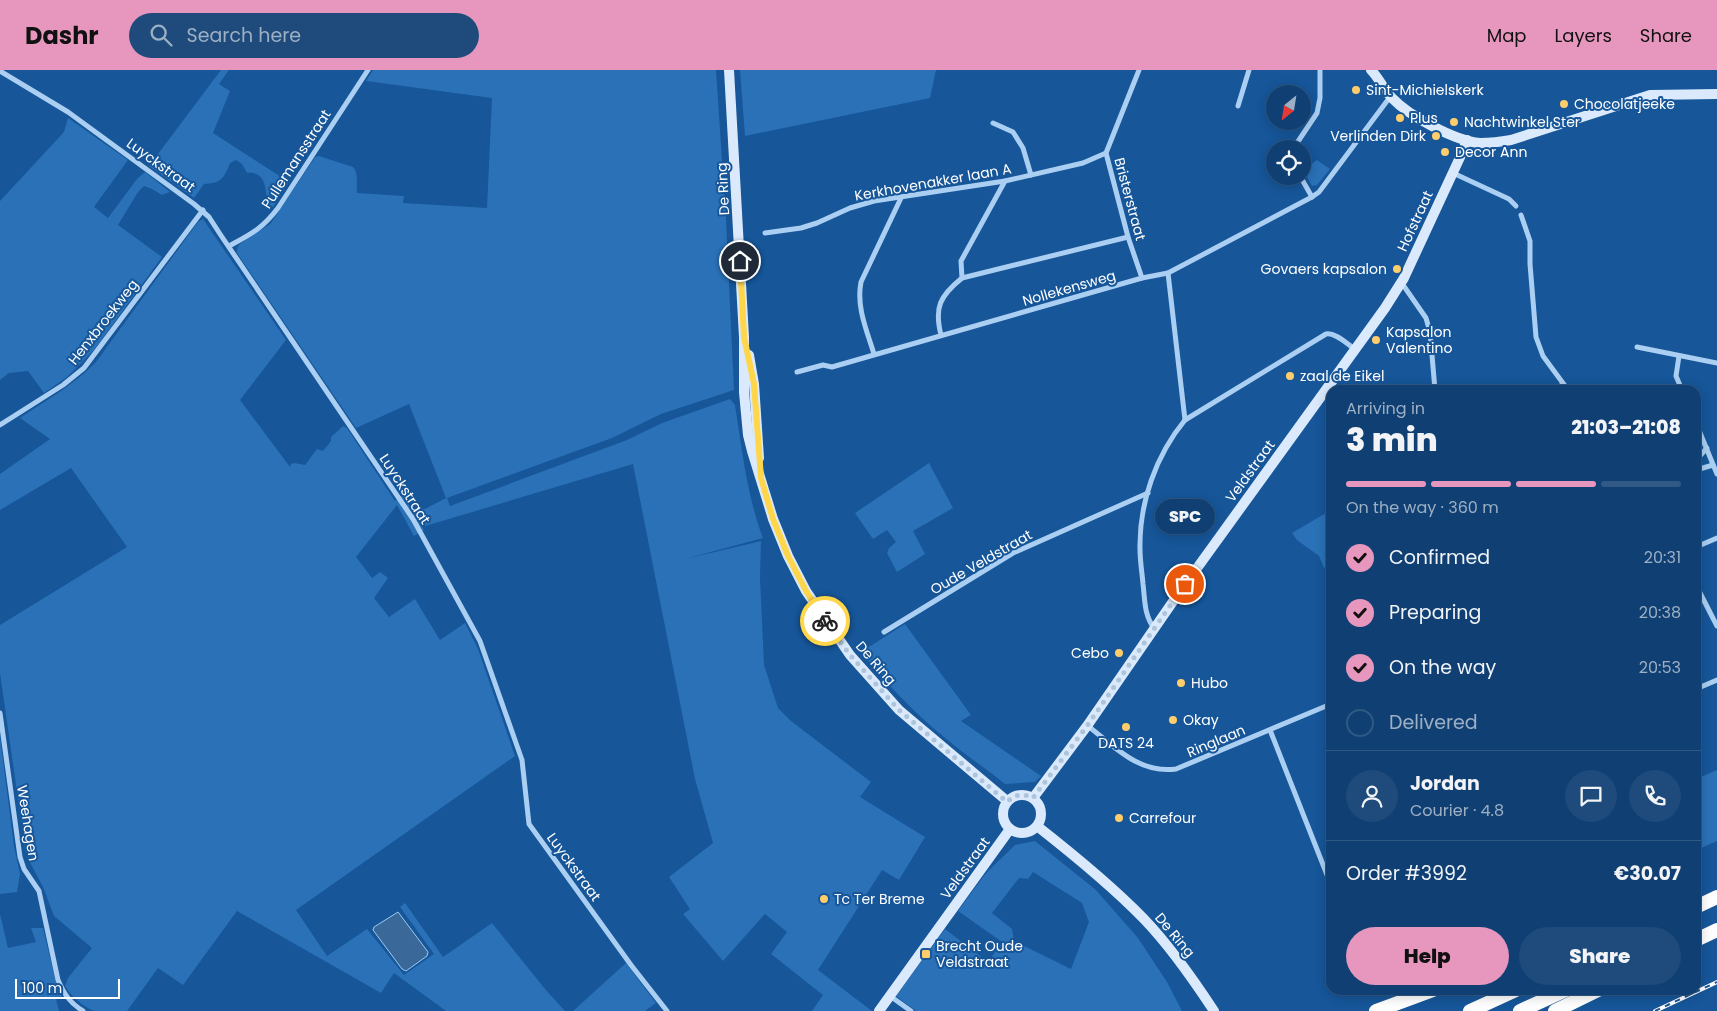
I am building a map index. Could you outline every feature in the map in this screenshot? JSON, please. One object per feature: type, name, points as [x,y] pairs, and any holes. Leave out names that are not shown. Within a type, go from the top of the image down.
[{"type":"highway","points":[[1701,927],[1717,920]]},
{"type":"highway","points":[[1701,938],[1717,930]]},
{"type":"highway","points":[[1376,1011],[1419,995]]},
{"type":"highway","points":[[1470,1011],[1505,995]]},
{"type":"highway","points":[[1520,1011],[1555,995]]},
{"type":"highway","points":[[1555,1011],[1588,995]]},
{"type":"main road","name":"De Ring","points":[[729,70],[744,337],[744,392],[748,435],[773,519],[788,556],[806,591],[850,655],[899,710],[1007,802]]},
{"type":"main road","points":[[1371,70],[1390,97],[1419,118],[1449,134],[1479,143],[1511,140],[1650,95],[1717,94]]},
{"type":"main road","name":"Hofstraat","points":[[1401,282],[1467,140]]},
{"type":"main road","name":"Veldstraat","points":[[1329,385],[1401,282]]},
{"type":"main road","name":"Veldstraat","points":[[1033,798],[1087,726],[1154,628],[1326,389]]},
{"type":"main road","points":[[1022,794],[1033,798],[1040,808],[1041,814],[1037,826],[1028,832],[1022,833],[1010,829],[1003,820],[1002,814],[1007,802],[1022,794]]},
{"type":"main road","name":"De Ring","points":[[1037,826],[1095,874],[1145,920],[1189,973],[1214,1011]]},
{"type":"main road","name":"Veldstraat","points":[[879,1011],[1010,829]]},
{"type":"street","name":"Pullemansstraat","points":[[229,246],[258,231],[266,224],[368,70]]},
{"type":"street","name":"Bristerstraat","points":[[1139,70],[1106,153],[1128,237],[1142,278]]},
{"type":"street","points":[[1238,106],[1249,70]]},
{"type":"street","points":[[1300,140],[1317,113],[1320,98],[1320,70]]},
{"type":"street","name":"Luyckstraat","points":[[0,71],[91,128],[203,210],[229,246],[413,520],[480,641],[522,760],[529,824],[667,1011]]},
{"type":"street","points":[[1305,185],[1312,198],[1319,192],[1390,97]]},
{"type":"street","points":[[993,123],[1013,132],[1023,148],[1031,175]]},
{"type":"street","name":"Kerkhovenakker laan A","points":[[765,232],[801,228],[850,208],[874,201],[1005,181],[1083,163],[1106,153]]},
{"type":"street","points":[[1453,173],[1509,199],[1516,206]]},
{"type":"street","points":[[962,278],[961,261],[1005,181]]},
{"type":"street","points":[[874,354],[862,316],[859,294],[861,282],[901,198]]},
{"type":"street","name":"Nollekensweg","points":[[797,372],[823,365],[832,366],[1142,278],[1168,273],[1312,198]]},
{"type":"street","name":"Henxbroekweg","points":[[0,425],[63,385],[84,368],[203,210]]},
{"type":"street","points":[[1521,215],[1530,241],[1536,337],[1543,356],[1563,384]]},
{"type":"street","points":[[941,336],[938,308],[948,289],[962,278],[1128,237]]},
{"type":"street","points":[[1168,273],[1185,420]]},
{"type":"street","points":[[1401,282],[1426,318],[1430,332],[1435,385]]},
{"type":"street","points":[[1154,628],[1146,617],[1140,548],[1148,493],[1159,460],[1174,433],[1185,420],[1326,334],[1329,333],[1335,336],[1355,349]]},
{"type":"street","points":[[1637,347],[1717,364]]},
{"type":"street","points":[[1679,356],[1676,376],[1680,385]]},
{"type":"street","points":[[1701,434],[1717,474]]},
{"type":"street","points":[[1701,455],[1707,448]]},
{"type":"street","points":[[1701,468],[1713,464]]},
{"type":"street","name":"Oude Veldstraat","points":[[884,632],[1013,553],[1148,493]]},
{"type":"street","points":[[1701,545],[1717,538]]},
{"type":"street","points":[[1701,595],[1717,626]]},
{"type":"street","points":[[1701,687],[1717,680]]},
{"type":"street","name":"Ringlaan","points":[[1087,726],[1138,764],[1154,770],[1165,771],[1176,769],[1326,706]]},
{"type":"street","name":"Weehagen","points":[[0,713],[20,857],[24,869],[38,891],[58,980],[64,994],[83,1011]]},
{"type":"street","points":[[1270,730],[1326,872]]},
{"type":"street","points":[[890,996],[911,1011]]},
{"type":"shaded area","points":[[221,70],[229,70],[219,84],[230,91],[213,133],[289,182],[273,207],[267,204],[264,182],[261,178],[253,173],[247,173],[242,164],[236,160],[230,163],[222,179],[204,184],[194,198],[149,166]]},
{"type":"shaded area","points":[[373,70],[716,70],[726,220],[734,390],[661,414],[612,438],[447,498],[450,506],[627,440],[662,423],[730,399],[735,405],[749,489],[763,538],[685,559],[761,541],[760,578],[764,665],[778,708],[791,721],[871,782],[860,797],[925,837],[899,880],[882,870],[818,970],[872,1011],[812,1011],[823,995],[771,954],[787,932],[765,914],[723,961],[683,914],[690,909],[669,877],[713,843],[695,779],[633,464],[422,527],[424,530],[414,536],[397,505],[356,557],[372,578],[380,572],[388,578],[374,598],[389,617],[415,599],[440,640],[465,623],[478,649],[515,756],[296,910],[327,956],[367,929],[404,975],[434,954],[400,907],[405,903],[443,957],[492,923],[565,1011],[446,1011],[394,973],[381,993],[237,911],[183,985],[158,968],[127,1011],[95,1011],[78,1001],[65,986],[68,978],[92,948],[54,916],[43,887],[26,855],[0,673],[0,625],[127,547],[71,468],[0,510],[0,474],[50,439],[20,418],[69,385],[96,362],[198,222],[203,219],[286,340],[240,400],[290,467],[294,463],[305,465],[317,449],[323,451],[331,441],[331,437],[343,426],[347,428],[395,501],[402,495],[411,508],[425,509],[446,498],[409,404],[356,428],[237,253],[241,243],[271,223],[315,157],[319,156],[353,167],[357,176],[357,193],[404,196],[403,203],[487,208],[492,98],[366,81]]},
{"type":"shaded area","points":[[740,70],[936,70],[930,98],[745,136]]},
{"type":"shaded area","points":[[68,118],[128,160],[94,207],[108,218],[137,179],[145,172],[170,192],[162,195],[144,186],[138,192],[118,225],[162,257],[94,350],[67,377],[44,393],[28,371],[9,373],[0,380],[0,201],[64,132]]},
{"type":"shaded area","points":[[1317,160],[1330,169],[1317,185],[1312,186],[1311,184],[1311,164]]},
{"type":"shaded area","points":[[929,463],[953,508],[913,531],[925,554],[897,572],[887,553],[889,548],[896,542],[887,530],[873,539],[855,513]]},
{"type":"shaded area","points":[[1326,513],[1326,567],[1324,568],[1319,556],[1297,540],[1292,533]]},
{"type":"shaded area","points":[[905,624],[971,715],[961,721],[1041,776],[1035,782],[1005,784],[921,718],[861,652]]},
{"type":"shaded area","points":[[0,736],[14,846],[20,874],[17,892],[0,894]]},
{"type":"shaded area","points":[[1717,770],[1717,841],[1701,848],[1701,777]]},
{"type":"shaded area","points":[[1035,841],[1096,890],[1138,938],[1167,982],[1182,1011],[916,1011],[896,996],[945,929],[988,962],[1002,942],[958,911],[986,873],[1015,845]],"holes":[[[1033,872],[1082,903],[1089,922],[1071,969],[1014,941],[1012,929],[992,913],[1019,878],[1028,879]]]},
{"type":"shaded area","points":[[398,912],[428,952],[427,956],[406,971],[402,969],[373,930],[374,927]]},
{"type":"shaded area","points":[[0,914],[8,948],[36,942],[31,928],[43,928],[57,987],[62,997],[56,999],[59,1011],[0,1011]]},
{"type":"shaded area","points":[[626,963],[656,1003],[645,1011],[573,1011]]},
{"type":"railway","points":[[1701,989],[1717,982]]},
{"type":"railway","points":[[1655,1011],[1689,995]]},
{"type":"way so far","points":[[825,621],[850,655],[899,710],[1007,802],[1010,798],[1022,794],[1033,798],[1087,726],[1185,584]]},
{"type":"place","name":"Sint-Michielskerk","points":[[1356,90]]},
{"type":"place","name":"Chocolatjeeke","points":[[1564,104]]},
{"type":"place","name":"Plus","points":[[1400,118]]},
{"type":"place","name":"Nachtwinkel Ster","points":[[1454,122]]},
{"type":"place","name":"Verlinden Dirk","points":[[1436,136]]},
{"type":"place","name":"Decor Ann","points":[[1445,152]]},
{"type":"place","name":"Govaers kapsalon","points":[[1397,269]]},
{"type":"place","name":"Kapsalon Valentino","points":[[1376,340]]},
{"type":"place","name":"zaal de Eikel","points":[[1290,376]]},
{"type":"place","name":"SPC","points":[[1185,584]]},
{"type":"place","name":"Cebo","points":[[1119,653]]},
{"type":"place","name":"Hubo","points":[[1181,683]]},
{"type":"place","name":"Okay","points":[[1173,720]]},
{"type":"place","name":"DATS 24","points":[[1126,727]]},
{"type":"place","name":"Carrefour","points":[[1119,818]]},
{"type":"place","name":"Tc Ter Breme","points":[[824,899]]},
{"type":"place","name":"Brecht Oude Veldstraat","points":[[926,954]]},
{"type":"route","points":[[740,261],[744,337],[754,384],[761,478],[773,519],[788,556],[806,591],[825,621]]}]
